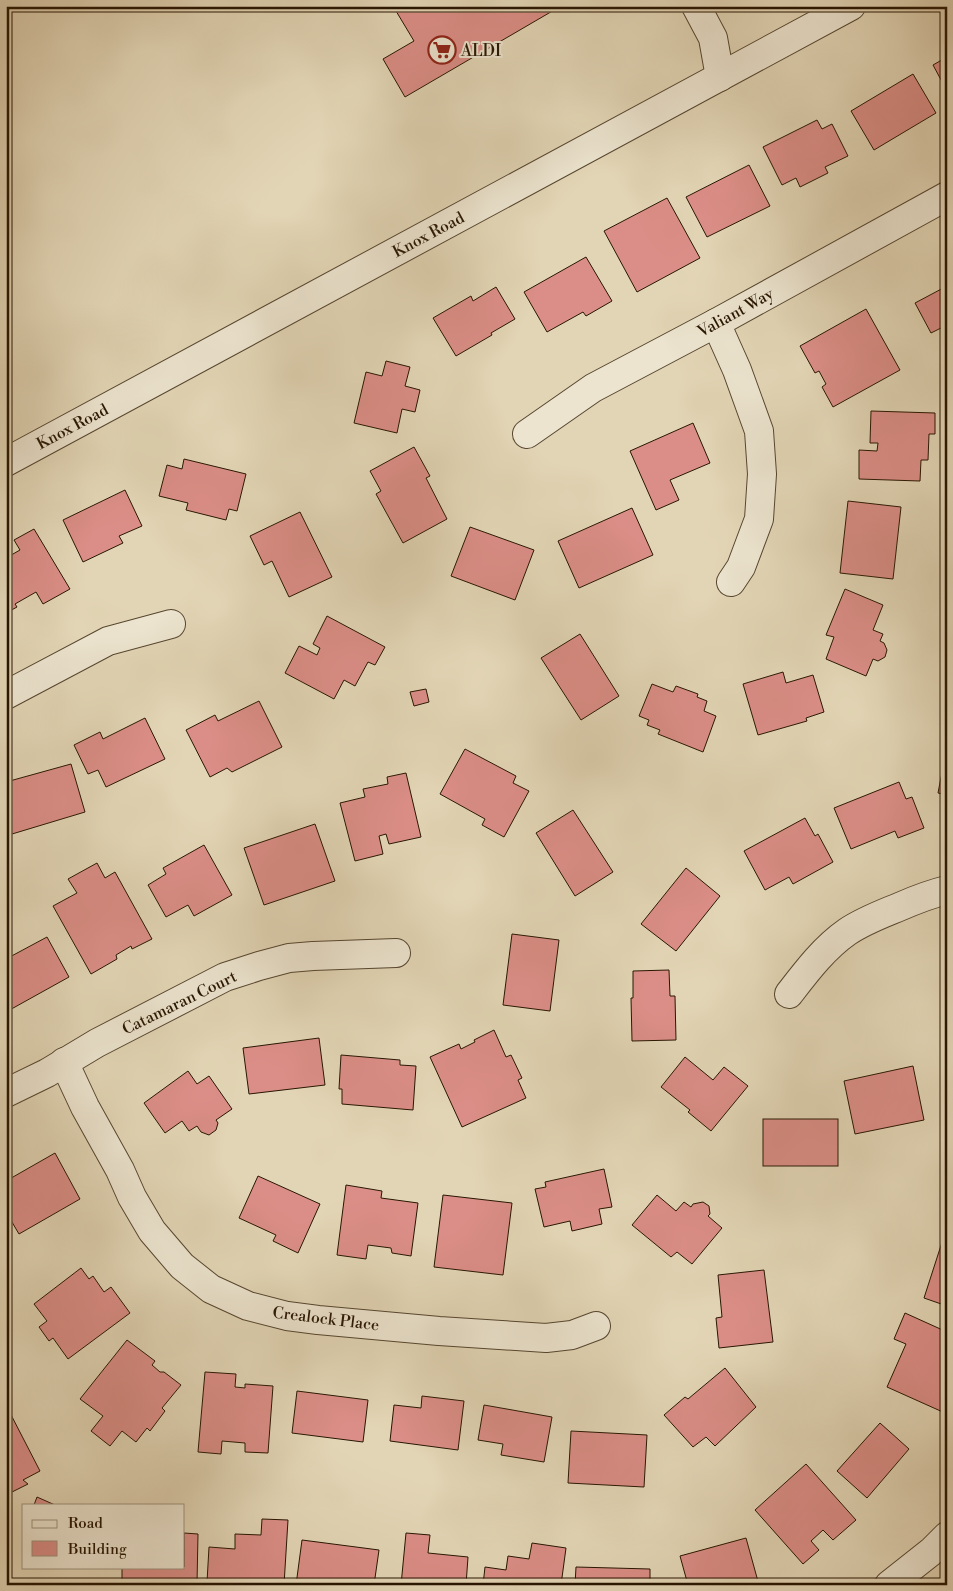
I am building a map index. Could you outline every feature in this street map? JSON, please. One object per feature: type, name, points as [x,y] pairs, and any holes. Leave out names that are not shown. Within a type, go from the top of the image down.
[{"type":"street","points":[[696,6],[713,38],[720,77]]},
{"type":"street","name":"Knox Road","points":[[6,462],[850,6]]},
{"type":"street","name":"Valiant Way","points":[[527,434],[593,388],[716,323],[947,196]]},
{"type":"street","points":[[716,323],[737,370],[759,431],[762,474],[759,518],[741,567],[731,582]]},
{"type":"street","points":[[6,694],[108,641],[171,624]]},
{"type":"street","points":[[789,994],[829,947],[847,932],[872,918],[930,894],[947,890]]},
{"type":"street","name":"Catamaran Court","points":[[6,1093],[47,1073],[97,1043],[225,977],[289,958],[396,953]]},
{"type":"street","name":"Crealock Place","points":[[64,1062],[132,1197],[152,1231],[182,1266],[211,1289],[248,1306],[287,1316],[318,1320],[546,1338],[572,1335],[596,1326]]},
{"type":"street","points":[[889,1585],[943,1547]]},
{"type":"building","name":"ALDI","points":[[393,6],[561,6],[405,97],[383,59],[414,41]]},
{"type":"building","points":[[947,57],[947,91],[933,65]]},
{"type":"building","points":[[913,74],[936,113],[874,150],[851,111]]},
{"type":"building","points":[[817,120],[822,129],[832,124],[848,156],[825,167],[828,173],[800,187],[796,178],[782,185],[763,147]]},
{"type":"building","points":[[749,165],[770,206],[707,237],[686,197]]},
{"type":"building","points":[[667,198],[700,258],[637,292],[604,231]]},
{"type":"building","points":[[586,257],[612,301],[586,316],[583,312],[547,332],[524,292]]},
{"type":"building","points":[[947,286],[947,325],[931,333],[915,303]]},
{"type":"building","points":[[496,287],[515,319],[456,356],[433,318],[471,296],[473,301]]},
{"type":"building","points":[[866,309],[900,370],[833,407],[822,387],[826,384],[819,371],[815,373],[800,346]]},
{"type":"building","points":[[386,361],[410,367],[405,386],[420,390],[415,412],[402,409],[397,433],[354,423],[366,372],[382,376]]},
{"type":"building","points":[[871,411],[935,413],[935,434],[929,434],[928,460],[921,460],[920,481],[859,479],[859,450],[877,451],[878,443],[870,443]]},
{"type":"building","points":[[693,423],[710,463],[670,480],[679,500],[656,510],[630,451]]},
{"type":"building","points":[[414,447],[430,476],[426,478],[447,519],[403,543],[376,494],[381,491],[370,471]]},
{"type":"building","points":[[184,459],[246,474],[237,511],[229,509],[226,520],[186,510],[188,503],[159,496],[167,465],[182,469]]},
{"type":"building","points":[[125,490],[142,526],[119,536],[123,543],[83,562],[63,520]]},
{"type":"building","points":[[848,501],[901,507],[893,579],[840,573]]},
{"type":"building","points":[[632,508],[653,555],[579,588],[558,541]]},
{"type":"building","points":[[300,512],[332,577],[289,597],[272,561],[264,565],[250,536]]},
{"type":"building","points":[[470,527],[534,550],[515,600],[451,576]]},
{"type":"building","points":[[34,529],[70,589],[43,604],[36,592],[15,604],[17,607],[6,613],[6,558],[20,550],[14,540]]},
{"type":"building","points":[[845,589],[883,605],[873,630],[883,634],[880,641],[884,643],[887,650],[885,657],[878,661],[873,659],[866,676],[826,659],[834,637],[826,635]]},
{"type":"building","points":[[327,616],[385,647],[375,665],[368,662],[355,686],[344,680],[334,699],[285,673],[299,646],[317,655],[320,648],[313,644]]},
{"type":"building","points":[[580,634],[619,696],[581,720],[541,658]]},
{"type":"building","points":[[783,672],[786,683],[813,675],[824,712],[806,718],[807,721],[758,735],[743,684]]},
{"type":"building","points":[[652,684],[673,692],[676,686],[698,694],[697,697],[707,701],[704,711],[716,716],[703,752],[658,734],[660,730],[647,725],[649,720],[639,716]]},
{"type":"building","points":[[426,689],[429,702],[414,706],[410,692]]},
{"type":"building","points":[[259,701],[282,747],[232,772],[227,768],[210,777],[186,730],[215,715],[218,721]]},
{"type":"building","points":[[145,718],[165,759],[106,787],[98,770],[88,774],[74,745],[100,732],[103,739]]},
{"type":"building","points":[[465,749],[516,776],[513,783],[529,791],[504,837],[482,825],[485,819],[440,794]]},
{"type":"building","points":[[71,764],[85,812],[12,834],[6,814],[6,782]]},
{"type":"building","points":[[943,767],[947,768],[947,795],[938,793]]},
{"type":"building","points":[[406,773],[421,837],[389,844],[386,834],[379,836],[383,854],[355,861],[340,803],[365,797],[363,789],[388,784],[387,777]]},
{"type":"building","points":[[899,782],[906,799],[912,797],[924,828],[898,838],[895,831],[851,849],[834,808]]},
{"type":"building","points":[[573,810],[613,872],[575,896],[536,833]]},
{"type":"building","points":[[805,818],[815,836],[818,834],[833,862],[793,884],[789,877],[765,890],[744,851]]},
{"type":"building","points":[[315,824],[335,881],[264,905],[244,848]]},
{"type":"building","points":[[204,845],[232,895],[194,916],[188,905],[166,917],[148,885],[166,874],[163,868]]},
{"type":"building","points":[[97,863],[105,878],[115,872],[152,939],[132,949],[131,946],[116,955],[117,959],[91,974],[53,906],[77,893],[68,879]]},
{"type":"building","points":[[686,868],[720,896],[676,951],[641,924]]},
{"type":"building","points":[[512,934],[559,940],[550,1011],[503,1005]]},
{"type":"building","points":[[47,937],[69,977],[6,1012],[6,964],[8,963],[6,959]]},
{"type":"building","points":[[669,970],[670,996],[675,996],[676,1040],[632,1041],[631,998],[633,998],[633,971]]},
{"type":"building","points":[[494,1030],[506,1057],[511,1055],[522,1078],[518,1080],[526,1098],[462,1127],[430,1057],[459,1044],[461,1049]]},
{"type":"building","points":[[319,1038],[325,1085],[249,1094],[243,1048]]},
{"type":"building","points":[[341,1055],[400,1060],[400,1065],[416,1066],[413,1110],[342,1104],[342,1089],[339,1089]]},
{"type":"building","points":[[685,1057],[713,1080],[724,1067],[748,1086],[711,1131],[688,1112],[690,1110],[661,1087]]},
{"type":"building","points":[[913,1066],[924,1120],[855,1134],[844,1081]]},
{"type":"building","points":[[188,1071],[197,1084],[209,1076],[232,1109],[216,1120],[218,1123],[216,1130],[209,1135],[201,1132],[197,1126],[189,1131],[182,1121],[165,1133],[144,1103]]},
{"type":"building","points":[[763,1119],[838,1119],[838,1166],[763,1166]]},
{"type":"building","points":[[55,1153],[80,1199],[19,1234],[6,1212],[6,1181]]},
{"type":"building","points":[[604,1169],[612,1207],[599,1209],[602,1224],[572,1231],[570,1221],[544,1227],[535,1189],[546,1187],[545,1182]]},
{"type":"building","points":[[258,1176],[320,1204],[298,1253],[273,1241],[276,1235],[239,1218]]},
{"type":"building","points":[[346,1185],[382,1191],[381,1198],[418,1203],[411,1256],[392,1253],[391,1248],[368,1245],[366,1259],[337,1255]]},
{"type":"building","points":[[443,1195],[512,1203],[503,1275],[434,1267]]},
{"type":"building","points":[[657,1195],[676,1211],[684,1202],[691,1207],[693,1204],[703,1202],[709,1206],[710,1214],[708,1216],[722,1228],[692,1264],[677,1252],[671,1257],[632,1225]]},
{"type":"building","points":[[945,1233],[947,1233],[947,1306],[924,1298]]},
{"type":"building","points":[[81,1268],[89,1279],[93,1276],[104,1292],[111,1287],[130,1313],[68,1359],[53,1338],[49,1341],[39,1327],[47,1321],[34,1304]]},
{"type":"building","points":[[764,1270],[773,1342],[719,1348],[716,1318],[722,1317],[718,1275]]},
{"type":"building","points":[[905,1313],[947,1332],[947,1410],[945,1413],[887,1387],[906,1344],[894,1339]]},
{"type":"building","points":[[127,1340],[155,1361],[152,1365],[160,1372],[164,1372],[181,1385],[162,1408],[165,1411],[150,1431],[147,1428],[136,1442],[122,1431],[110,1446],[91,1431],[103,1416],[80,1399]]},
{"type":"building","points":[[725,1368],[756,1407],[715,1446],[706,1437],[693,1447],[664,1415],[685,1397],[688,1399]]},
{"type":"building","points":[[205,1372],[236,1374],[235,1387],[245,1388],[245,1384],[273,1386],[268,1453],[245,1452],[245,1443],[222,1441],[221,1454],[198,1452]]},
{"type":"building","points":[[297,1391],[368,1400],[363,1442],[292,1433]]},
{"type":"building","points":[[422,1396],[464,1401],[458,1450],[390,1441],[394,1405],[421,1408]]},
{"type":"building","points":[[484,1405],[552,1417],[544,1462],[501,1455],[503,1444],[478,1440]]},
{"type":"building","points":[[8,1409],[40,1471],[23,1480],[28,1484],[6,1495],[6,1410]]},
{"type":"building","points":[[880,1423],[909,1449],[867,1498],[837,1471]]},
{"type":"building","points":[[571,1431],[647,1435],[644,1487],[568,1483]]},
{"type":"building","points":[[806,1464],[856,1520],[833,1540],[823,1530],[811,1541],[819,1550],[803,1564],[755,1510]]},
{"type":"building","points":[[37,1497],[53,1504],[34,1504]]},
{"type":"building","points":[[262,1519],[288,1520],[284,1585],[207,1582],[209,1547],[235,1549],[235,1534],[261,1535]]},
{"type":"building","points":[[185,1533],[198,1534],[197,1583],[122,1580],[122,1568],[185,1568]]},
{"type":"building","points":[[406,1533],[430,1535],[428,1553],[468,1557],[466,1585],[401,1585]]},
{"type":"building","points":[[746,1538],[759,1585],[688,1585],[680,1556]]},
{"type":"building","points":[[302,1540],[379,1550],[374,1585],[296,1585]]},
{"type":"building","points":[[532,1543],[566,1548],[561,1585],[483,1585],[485,1567],[506,1570],[508,1556],[529,1559]]},
{"type":"building","points":[[576,1567],[650,1569],[650,1585],[575,1585]]},
{"type":"place","name":"ALDI","points":[[442,50]]}]
